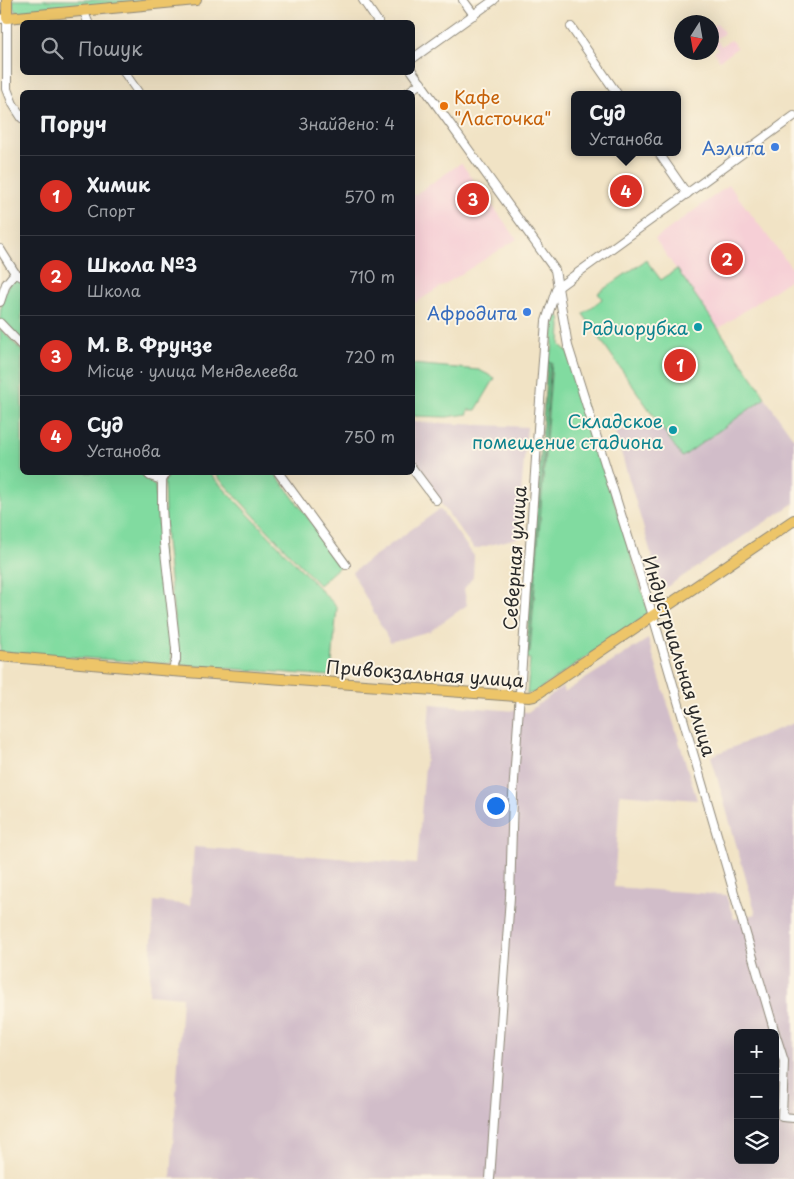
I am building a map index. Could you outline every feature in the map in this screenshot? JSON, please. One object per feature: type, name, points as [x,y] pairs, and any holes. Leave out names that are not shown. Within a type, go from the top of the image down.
[{"type":"main road","points":[[7,0],[3,18],[84,12],[196,0]]},
{"type":"main road","name":"Привокзальная улица","points":[[0,656],[172,672],[520,697],[534,696],[794,520]]},
{"type":"street","points":[[363,0],[377,20]]},
{"type":"street","points":[[463,0],[474,15]]},
{"type":"street","points":[[415,57],[494,0]]},
{"type":"street","points":[[84,12],[87,20]]},
{"type":"street","points":[[3,18],[7,89],[20,115]]},
{"type":"street","points":[[571,27],[615,91]]},
{"type":"street","points":[[126,75],[137,90]]},
{"type":"street","name":"Индустриальная улица","points":[[415,75],[555,270],[568,346],[653,616],[774,1029]]},
{"type":"street","points":[[411,90],[421,83]]},
{"type":"street","points":[[557,288],[794,116]]},
{"type":"street","points":[[661,156],[687,194]]},
{"type":"street","points":[[0,249],[19,275],[6,284],[0,302]]},
{"type":"street","name":"Северная улица","points":[[490,1179],[509,916],[511,831],[546,322],[557,288]]},
{"type":"street","points":[[0,323],[20,344]]},
{"type":"street","points":[[415,472],[436,500]]},
{"type":"street","points":[[149,475],[162,480]]},
{"type":"street","points":[[165,475],[162,480],[164,543],[176,649],[176,660],[172,672]]},
{"type":"street","points":[[280,475],[346,565]]},
{"type":"street","name":"Индустриальная улица","points":[[779,1045],[784,1061],[782,1117],[794,1118]]},
{"type":"shaded area","points":[[719,26],[724,33],[719,37]]},
{"type":"shaded area","points":[[731,40],[737,48],[720,60],[719,43],[721,46]]},
{"type":"shaded area","points":[[461,163],[517,239],[415,303],[415,195]]},
{"type":"shaded area","points":[[729,185],[794,271],[794,277],[718,329],[655,239]]},
{"type":"shaded area","points":[[765,398],[794,439],[794,503],[662,590],[615,432],[655,419],[682,456]]},
{"type":"shaded area","points":[[415,422],[527,427],[517,538],[474,549],[415,468]]},
{"type":"shaded area","points":[[440,509],[474,556],[473,577],[464,589],[467,605],[430,631],[390,642],[352,572]]},
{"type":"shaded area","points":[[648,639],[697,800],[620,794],[614,887],[726,895],[734,919],[756,914],[711,756],[794,723],[794,1179],[171,1178],[182,997],[149,994],[154,901],[190,905],[194,847],[417,864],[430,704],[528,712],[562,687],[565,692]]},
{"type":"green space","points":[[13,0],[164,0],[18,14],[13,7]]},
{"type":"green space","points":[[646,260],[661,280],[677,269],[765,398],[682,457],[583,314],[602,299],[598,293]]},
{"type":"green space","points":[[16,278],[20,282],[20,342],[0,321],[2,305],[10,280]]},
{"type":"green space","points":[[555,313],[560,317],[560,345],[568,352],[649,614],[534,693],[527,694],[530,659],[526,658],[526,653],[530,653],[552,362],[547,362],[548,352],[552,352]]},
{"type":"green space","points":[[0,328],[20,349],[20,475],[143,475],[155,486],[172,664],[0,652]]},
{"type":"green space","points":[[547,362],[551,362],[529,652],[526,652]]},
{"type":"green space","points":[[415,364],[479,370],[495,378],[476,410],[468,410],[468,414],[447,417],[415,416]]},
{"type":"green space","points":[[168,475],[211,475],[337,607],[331,676],[179,665],[166,541],[164,481]]},
{"type":"green space","points":[[216,475],[276,475],[342,564],[319,585]]},
{"type":"place","name":"Кафе \"Ласточка\"","points":[[444,106]]},
{"type":"place","name":"Аэлита","points":[[775,147]]},
{"type":"place","name":"Суд","points":[[626,191]]},
{"type":"place","name":"М. В. Фрунзе","points":[[473,199]]},
{"type":"place","name":"Школа №3","points":[[727,259]]},
{"type":"place","name":"Афродита","points":[[527,312]]},
{"type":"place","name":"Радиорубка","points":[[698,327]]},
{"type":"place","name":"Химик","points":[[680,365]]},
{"type":"place","name":"Складское помещение стадиона","points":[[673,430]]}]
